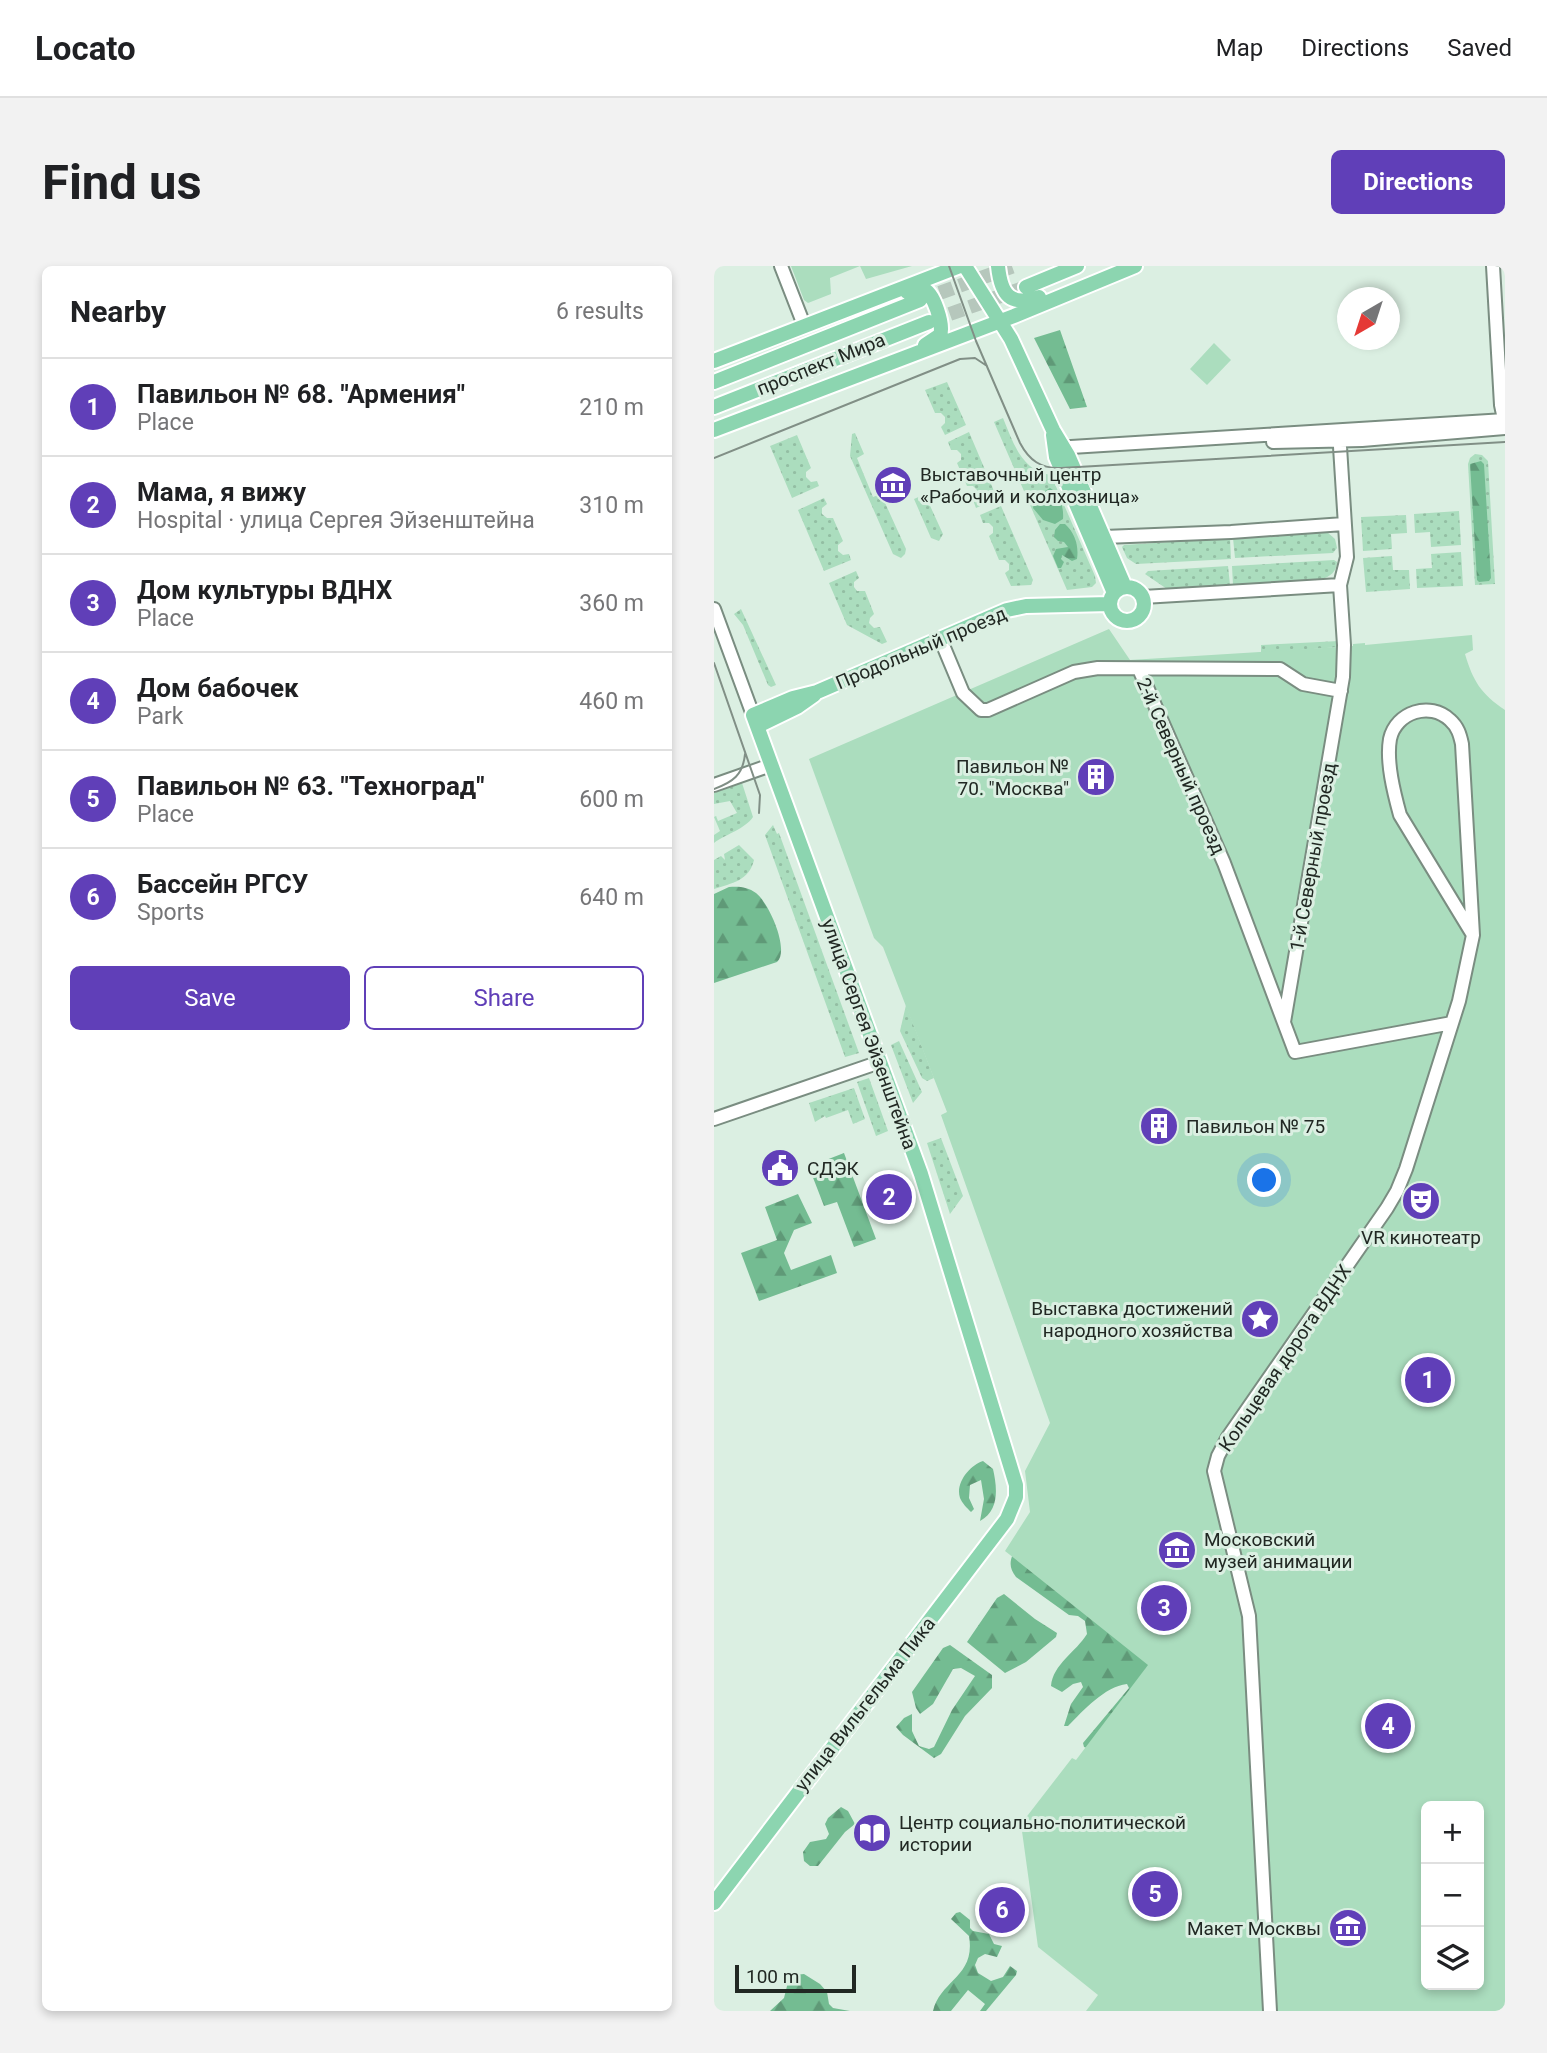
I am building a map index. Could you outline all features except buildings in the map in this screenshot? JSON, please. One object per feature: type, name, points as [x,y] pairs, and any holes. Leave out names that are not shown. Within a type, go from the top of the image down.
[{"type":"main road","points":[[998,266],[1007,293],[1015,301],[1025,302],[1049,294],[1072,291]]},
{"type":"main road","points":[[1026,287],[1077,266]]},
{"type":"main road","points":[[714,430],[999,322],[1135,266]]},
{"type":"main road","points":[[714,361],[953,268],[1011,339],[1053,430],[1075,501],[1116,594]]},
{"type":"main road","points":[[882,296],[918,288],[926,290],[932,298],[943,331],[937,338],[907,357]]},
{"type":"main road","name":"проспект Мира","points":[[714,382],[920,300]]},
{"type":"main road","name":"проспект Мира","points":[[714,407],[929,322]]},
{"type":"main road","points":[[1060,452],[1104,537],[1116,594],[1116,617],[1132,621],[1143,611],[1143,597],[1137,590],[1116,594]]},
{"type":"main road","points":[[1071,606],[1101,594],[1107,575]]},
{"type":"main road","name":"Продольный проезд","points":[[756,720],[793,698],[817,692],[1007,610],[1071,606],[1116,594]]},
{"type":"main road","name":"улица Сергея Эйзенштейна","points":[[756,720],[921,1174],[1016,1485],[1014,1505]]},
{"type":"main road","name":"улица Вильгельма Пика","points":[[714,1903],[975,1563],[1014,1505]]},
{"type":"street","points":[[781,266],[804,325]]},
{"type":"street","points":[[1060,452],[1221,444],[1504,423],[1493,266]]},
{"type":"street","name":"1-й Северный проезд","points":[[1284,1022],[1340,691],[1344,645],[1340,585],[1347,557],[1339,435]]},
{"type":"street","points":[[1075,501],[1087,515],[1096,534],[1104,537],[1231,532],[1344,523]]},
{"type":"street","points":[[1143,597],[1340,585]]},
{"type":"street","name":"улица Сергея Эйзенштейна","points":[[714,609],[756,720]]},
{"type":"street","points":[[940,638],[963,693],[981,710],[988,710],[1074,672],[1098,668],[1280,669],[1303,684],[1340,691]]},
{"type":"street","name":"2-й Северный проезд","points":[[1139,669],[1224,863],[1294,1052],[1452,1023]]},
{"type":"street","name":"Кольцевая дорога ВДНХ","points":[[1270,2011],[1254,1662],[1249,1616],[1214,1471],[1228,1437],[1397,1191],[1452,1023],[1473,935],[1464,759],[1458,730],[1450,720],[1439,712],[1412,712],[1397,724],[1390,739],[1395,795],[1400,815],[1473,935]]},
{"type":"street","points":[[714,785],[771,765]]},
{"type":"street","points":[[1451,899],[1464,905],[1472,898]]},
{"type":"street","points":[[714,1119],[880,1062]]},
{"type":"green space","points":[[791,266],[860,266],[830,278],[831,294],[808,303],[804,300]]},
{"type":"green space","points":[[860,266],[912,266],[866,279]]},
{"type":"green space","points":[[1060,330],[1087,407],[1070,409],[1034,338]]},
{"type":"green space","points":[[1214,343],[1231,360],[1207,385],[1190,369]]},
{"type":"green space","points":[[947,382],[966,425],[945,435],[941,427],[945,423],[945,417],[941,413],[935,413],[925,390]]},
{"type":"green space","points":[[1003,418],[1025,462],[1032,468],[1051,475],[1095,576],[1096,583],[1092,587],[1067,590],[994,422]]},
{"type":"green space","points":[[969,432],[997,498],[976,508],[973,500],[977,496],[977,490],[973,486],[967,486],[957,463],[961,460],[961,454],[957,450],[951,450],[948,442]]},
{"type":"green space","points":[[855,433],[864,454],[857,458],[873,497],[881,494],[906,549],[901,558],[893,554],[850,456],[852,434]]},
{"type":"green space","points":[[797,435],[811,468],[806,472],[806,477],[811,482],[817,481],[819,486],[792,498],[770,446]]},
{"type":"green space","points":[[1475,454],[1482,455],[1488,461],[1495,584],[1475,585],[1468,464]]},
{"type":"green space","points":[[1481,461],[1484,464],[1491,578],[1489,581],[1479,582],[1470,464]]},
{"type":"green space","points":[[1050,488],[1059,497],[1063,510],[1063,519],[1055,524],[1043,520],[1033,508],[1035,497]]},
{"type":"green space","points":[[923,495],[943,534],[939,541],[931,538],[914,499]]},
{"type":"green space","points":[[824,498],[827,504],[822,508],[822,514],[833,518],[843,541],[838,545],[838,551],[843,555],[849,554],[851,560],[824,571],[798,510]]},
{"type":"green space","points":[[1001,506],[1033,580],[1031,585],[1011,586],[1005,573],[1009,570],[1009,564],[1005,560],[999,560],[989,536],[993,533],[993,527],[989,523],[983,523],[980,515]]},
{"type":"green space","points":[[1459,511],[1461,545],[1431,547],[1430,532],[1415,533],[1414,514]]},
{"type":"green space","points":[[1406,515],[1407,533],[1391,534],[1392,549],[1363,551],[1361,517]]},
{"type":"green space","points":[[1060,524],[1065,524],[1076,540],[1077,559],[1072,561],[1062,555],[1064,562],[1061,568],[1058,568],[1053,556],[1056,549],[1068,547],[1054,537]]},
{"type":"green space","points":[[1327,532],[1335,539],[1337,548],[1333,553],[1235,558],[1233,538]]},
{"type":"green space","points":[[1230,538],[1231,559],[1136,564],[1127,558],[1122,547],[1124,545]]},
{"type":"green space","points":[[1461,552],[1463,586],[1417,588],[1416,569],[1432,568],[1431,554]]},
{"type":"green space","points":[[1392,556],[1393,570],[1409,570],[1410,589],[1366,592],[1363,558]]},
{"type":"green space","points":[[1334,560],[1337,565],[1334,571],[1322,579],[1233,585],[1232,566]]},
{"type":"green space","points":[[1228,566],[1230,585],[1167,589],[1145,574],[1148,571]]},
{"type":"green space","points":[[856,571],[859,578],[854,582],[854,587],[857,591],[865,591],[874,614],[869,623],[874,628],[880,627],[887,642],[882,644],[847,625],[829,583]]},
{"type":"green space","points":[[741,609],[776,685],[768,685],[743,625],[734,614]]},
{"type":"green space","name":"Выставка достижений народного хозяйства","points":[[1109,629],[1130,660],[1340,647],[1472,635],[1473,650],[1465,654],[1471,672],[1484,692],[1505,710],[1505,2011],[1086,2011],[1098,1995],[1038,1947],[1021,1824],[1072,1758],[1076,1760],[1148,1665],[1005,1551],[1030,1512],[1025,1471],[1050,1423],[941,1115],[947,1112],[883,947],[874,938],[809,759]]},
{"type":"green space","points":[[1339,641],[1340,647],[1261,653],[1261,645]]},
{"type":"green space","points":[[742,783],[753,817],[745,825],[714,843],[714,835],[720,831],[714,817],[716,816],[718,821],[737,813],[730,801],[714,804],[714,793]]},
{"type":"green space","points":[[773,825],[777,834],[779,833],[859,1053],[845,1057],[765,835]]},
{"type":"green space","points":[[739,845],[754,860],[752,867],[739,880],[714,889],[714,860],[721,856],[725,860],[724,854]]},
{"type":"green space","points":[[729,887],[747,888],[756,893],[767,906],[779,938],[780,956],[777,962],[714,983],[714,894]]},
{"type":"green space","points":[[906,1005],[934,1078],[927,1081],[922,1078],[900,1031]]},
{"type":"green space","points":[[899,1041],[922,1092],[913,1103],[891,1045]]},
{"type":"green space","points":[[869,1078],[888,1131],[876,1136],[857,1082]]},
{"type":"green space","points":[[854,1088],[865,1119],[853,1124],[848,1110],[826,1118],[825,1116],[815,1122],[809,1103]]},
{"type":"green space","points":[[941,1138],[963,1196],[950,1214],[927,1143]]},
{"type":"green space","points":[[844,1153],[876,1239],[854,1247],[837,1202],[824,1206],[812,1175],[829,1169],[826,1160]]},
{"type":"green space","points":[[798,1194],[812,1223],[794,1230],[784,1253],[791,1270],[831,1255],[837,1273],[759,1301],[741,1253],[777,1240],[765,1207]]},
{"type":"green space","points":[[983,1461],[993,1469],[996,1490],[991,1511],[980,1521],[984,1499],[981,1480],[970,1485],[969,1498],[974,1509],[971,1512],[962,1502],[959,1492],[965,1475],[973,1466]]},
{"type":"green space","points":[[1013,1554],[1166,1643],[1096,1751],[1084,1747],[1083,1743],[1129,1688],[1127,1684],[1110,1690],[1095,1700],[1068,1726],[1064,1726],[1071,1704],[1083,1687],[1081,1682],[1062,1692],[1051,1686],[1060,1665],[1087,1634],[1085,1621],[1078,1616],[1069,1615],[1016,1577],[1011,1566]]},
{"type":"green space","points":[[1004,1594],[1057,1633],[1056,1637],[1026,1662],[1005,1673],[967,1642],[997,1598]]},
{"type":"green space","points":[[950,1645],[992,1675],[992,1688],[965,1716],[941,1754],[934,1758],[903,1735],[896,1727],[912,1714],[912,1731],[919,1746],[929,1749],[934,1747],[952,1710],[975,1676],[961,1668],[953,1669],[933,1704],[920,1714],[912,1692],[943,1648]]},
{"type":"green space","points":[[841,1807],[848,1811],[855,1824],[845,1832],[818,1866],[810,1866],[804,1861],[803,1852],[810,1842],[826,1839],[829,1834],[825,1824]]},
{"type":"green space","points":[[960,1912],[970,1920],[970,1928],[973,1931],[989,1934],[994,1944],[1002,1946],[997,1957],[985,1954],[978,1958],[975,1965],[978,1973],[991,1981],[1003,1977],[1010,1966],[1017,1971],[1016,1975],[986,2011],[980,2011],[985,2004],[968,1990],[951,2011],[933,2011],[943,1992],[963,1970],[970,1950],[969,1936],[951,1919]]},
{"type":"green space","points":[[804,1974],[827,1992],[829,2004],[833,2008],[850,2011],[770,2011],[784,1998],[788,1982],[794,1975]]},
{"type":"tunnel","points":[[920,300],[1014,266]]},
{"type":"tunnel","points":[[930,321],[1026,287]]},
{"type":"tram line","points":[[949,266],[976,341],[1020,443],[1032,459],[1047,467],[1505,442]]},
{"type":"tram line","points":[[714,458],[960,359],[975,358],[987,366]]},
{"type":"tram line","points":[[714,663],[760,795],[759,813]]},
{"type":"tram line","points":[[714,789],[736,777],[745,754]]},
{"type":"place","name":"Выставочный центр «Рабочий и колхозница»","points":[[893,485]]},
{"type":"place","name":"Павильон № 70. \"Москва\"","points":[[1096,777]]},
{"type":"place","name":"Павильон № 75","points":[[1159,1126]]},
{"type":"place","name":"СДЭК","points":[[780,1168]]},
{"type":"place","name":"Мама, я вижу","points":[[889,1197]]},
{"type":"place","name":"VR кинотеатр","points":[[1421,1201]]},
{"type":"place","name":"Выставка достижений народного хозяйства","points":[[1260,1319]]},
{"type":"place","name":"Павильон № 68. \"Армения\"","points":[[1428,1380]]},
{"type":"place","name":"Московский музей анимации","points":[[1177,1550]]},
{"type":"place","name":"Дом культуры ВДНХ","points":[[1164,1608]]},
{"type":"place","name":"Дом бабочек","points":[[1388,1726]]},
{"type":"place","name":"Центр социально-политической истории","points":[[872,1833]]},
{"type":"place","name":"Павильон № 63. \"Техноград\"","points":[[1155,1894]]},
{"type":"place","name":"Бассейн РГСУ","points":[[1002,1910]]},
{"type":"place","name":"Макет Москвы","points":[[1348,1928]]}]
